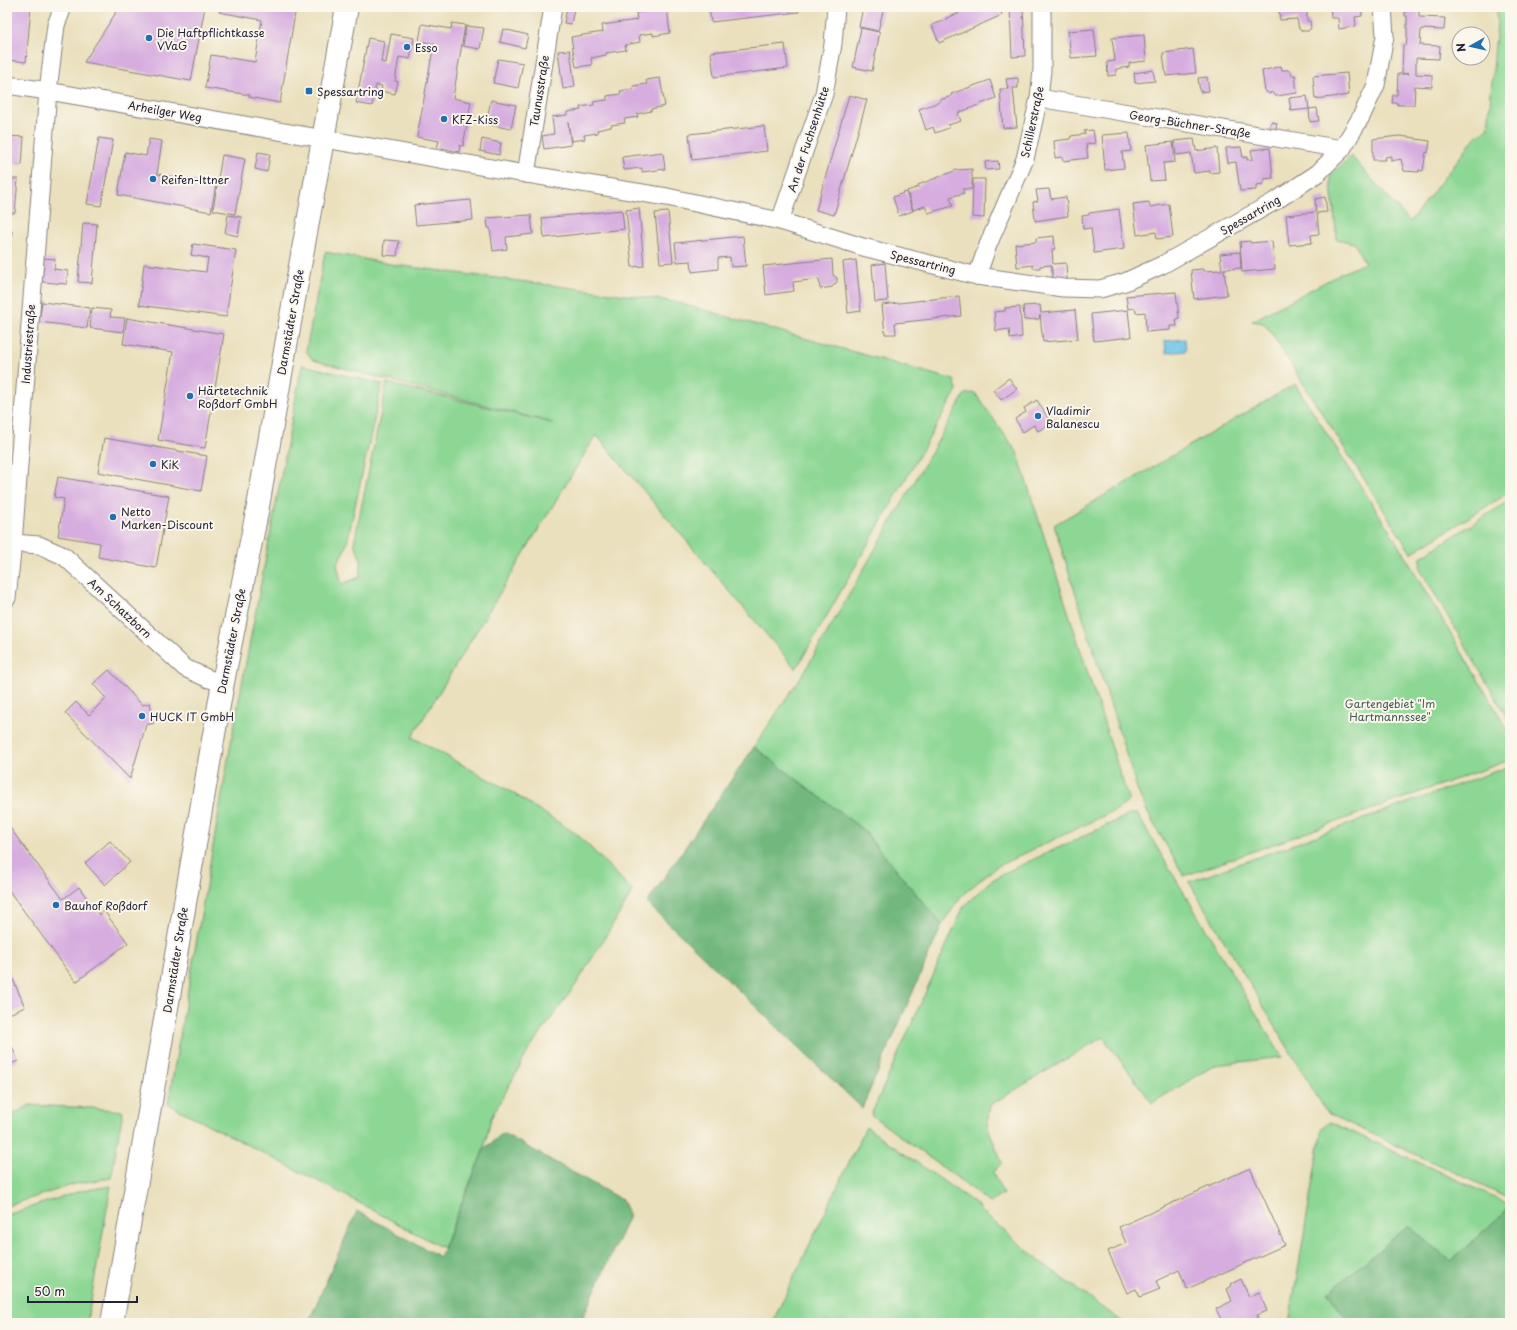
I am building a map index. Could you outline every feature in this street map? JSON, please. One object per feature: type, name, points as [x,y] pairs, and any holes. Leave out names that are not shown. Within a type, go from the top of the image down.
[{"type":"main road","name":"Darmstädter Straße","points":[[112,1323],[223,682],[257,512],[347,7]]},
{"type":"street","name":"Industriestraße","points":[[7,598],[13,543],[48,91],[56,25],[63,7]]},
{"type":"street","name":"Taunusstraße","points":[[526,174],[553,7]]},
{"type":"street","name":"An der Fuchsenhütte","points":[[780,221],[824,94],[833,44],[836,7]]},
{"type":"street","name":"Schillerstraße","points":[[977,276],[988,245],[1025,159],[1038,98],[1042,70],[1042,7]]},
{"type":"street","name":"Spessartring","points":[[323,139],[668,197],[780,221],[863,247],[977,276],[1063,288],[1100,289],[1125,282],[1162,265],[1277,200],[1318,173],[1342,149],[1361,117],[1376,85],[1385,36],[1383,7]]},
{"type":"street","name":"Arheilger Weg","points":[[7,85],[323,139]]},
{"type":"street","name":"Georg-Büchner-Straße","points":[[1038,98],[1342,149]]},
{"type":"street","name":"Am Schatzborn","points":[[13,543],[39,545],[64,556],[185,668],[209,679],[223,682]]},
{"type":"green space","points":[[1495,7],[1510,7],[1510,492],[1411,553],[1270,331],[1263,323],[1252,321],[1340,274],[1365,263],[1354,243],[1337,239],[1330,176],[1351,156],[1410,222],[1476,136],[1488,129],[1497,21]]},
{"type":"green space","points":[[325,252],[396,265],[679,303],[954,380],[957,390],[796,669],[596,435],[412,737],[508,790],[578,835],[633,891],[577,983],[530,1048],[491,1118],[484,1149],[443,1248],[337,1191],[168,1104],[232,737],[302,365],[382,384],[346,547],[337,564],[342,584],[360,577],[361,560],[354,543],[387,383],[553,423],[313,360],[306,351]]},
{"type":"green space","name":"Gartengebiet \"Im Hartmannssee\"","points":[[1295,384],[1400,547],[1510,733],[1510,760],[1184,876],[1151,819],[1138,792],[1054,525]]},
{"type":"green space","points":[[975,393],[1017,452],[1129,801],[1118,809],[996,867],[961,896],[942,925],[862,829],[754,747],[806,669],[965,394]]},
{"type":"green space","points":[[1510,500],[1510,722],[1420,569],[1421,557]]},
{"type":"green space","points":[[754,747],[862,829],[942,925],[862,1108],[647,903]]},
{"type":"green space","points":[[1510,766],[1510,1198],[1327,1113],[1189,882]]},
{"type":"green space","points":[[1131,814],[1137,814],[1282,1057],[1215,1065],[1152,1103],[1103,1037],[990,1105],[987,1125],[1002,1163],[993,1172],[1003,1194],[989,1203],[971,1188],[871,1115],[964,906],[988,883],[1002,874]]},
{"type":"green space","points":[[30,1105],[123,1111],[111,1178],[75,1184],[7,1206],[7,1121],[10,1116]]},
{"type":"green space","points":[[1330,1122],[1510,1204],[1510,1207],[1451,1261],[1328,1293],[1349,1323],[1289,1323],[1322,1127]]},
{"type":"green space","points":[[866,1127],[973,1202],[989,1218],[1042,1263],[1124,1323],[772,1323]]},
{"type":"green space","points":[[503,1133],[622,1200],[629,1216],[580,1323],[308,1323],[357,1211],[440,1257],[484,1149]]},
{"type":"green space","points":[[111,1186],[87,1323],[7,1323],[7,1215],[80,1191]]},
{"type":"green space","points":[[1510,1207],[1510,1323],[1349,1323],[1328,1293],[1408,1226],[1451,1261]]},
{"type":"water","points":[[1185,339],[1186,351],[1166,353],[1165,341]]},
{"type":"building","points":[[7,7],[31,7],[26,62],[7,60]]},
{"type":"building","name":"Die Haftpflichtkasse VVaG","points":[[116,7],[205,7],[191,81],[84,62],[115,14]]},
{"type":"building","name":"Die Haftpflichtkasse VVaG","points":[[220,7],[296,7],[280,103],[249,97],[250,95],[205,88],[211,55],[255,62],[262,20],[219,12]]},
{"type":"building","points":[[709,7],[798,7],[799,12],[711,22]]},
{"type":"building","points":[[863,7],[884,7],[878,31],[859,27]]},
{"type":"building","points":[[969,7],[999,7],[1002,15],[939,43],[932,25],[946,20],[946,18],[958,14],[970,8]]},
{"type":"building","points":[[1010,7],[1023,7],[1025,56],[1012,57]]},
{"type":"building","points":[[1279,7],[1307,7],[1307,21],[1310,21],[1311,28],[1308,31],[1302,31],[1299,29],[1297,19],[1280,20]]},
{"type":"building","points":[[1330,7],[1361,7],[1362,16],[1355,17],[1356,26],[1339,29],[1338,18],[1331,18]]},
{"type":"building","points":[[1405,7],[1419,7],[1419,17],[1445,18],[1444,30],[1421,29],[1420,45],[1440,46],[1439,59],[1416,58],[1416,74],[1432,75],[1432,87],[1415,86],[1414,105],[1397,105],[1398,103],[1392,103],[1393,95],[1397,95],[1398,74],[1409,74],[1402,73],[1403,45],[1406,45],[1407,37],[1407,16],[1405,16]]},
{"type":"building","points":[[567,8],[574,9],[571,24],[564,23]]},
{"type":"building","points":[[667,8],[670,33],[653,36],[653,33],[639,35],[640,42],[625,45],[626,50],[606,53],[606,55],[591,58],[592,65],[576,67],[571,37],[603,32],[602,25],[637,20],[636,13]]},
{"type":"building","points":[[452,23],[465,25],[453,98],[471,102],[463,146],[460,145],[459,152],[437,147],[439,141],[417,137],[434,44],[419,41],[422,24],[451,29]]},
{"type":"building","points":[[466,26],[484,28],[480,49],[463,46]]},
{"type":"building","points":[[861,28],[880,32],[872,71],[853,67]]},
{"type":"building","points":[[503,29],[528,35],[525,48],[500,42]]},
{"type":"building","points":[[1094,29],[1097,56],[1071,58],[1068,31]]},
{"type":"building","points":[[391,34],[414,38],[410,59],[399,57],[395,81],[398,82],[395,94],[381,91],[382,86],[376,85],[372,106],[356,103],[368,38],[384,41],[381,62],[386,63]]},
{"type":"building","points":[[1144,35],[1146,61],[1129,63],[1129,67],[1116,69],[1116,75],[1108,76],[1107,62],[1115,61],[1112,38]]},
{"type":"building","points":[[785,44],[788,68],[714,77],[711,52]]},
{"type":"building","points":[[1193,49],[1196,73],[1166,76],[1163,53]]},
{"type":"building","points":[[570,50],[575,87],[563,89],[558,51]]},
{"type":"building","points":[[498,59],[523,63],[518,88],[493,83]]},
{"type":"building","points":[[1281,66],[1282,70],[1288,70],[1291,72],[1292,76],[1295,75],[1297,93],[1276,96],[1271,92],[1270,94],[1265,91],[1262,71]]},
{"type":"building","points":[[1153,70],[1155,81],[1135,83],[1134,73]]},
{"type":"building","points":[[1347,73],[1349,95],[1315,99],[1313,76]]},
{"type":"building","points":[[1207,77],[1209,91],[1200,92],[1198,78]]},
{"type":"building","points":[[660,78],[665,106],[637,114],[638,117],[624,119],[625,123],[611,125],[611,127],[597,130],[598,133],[584,135],[585,139],[571,141],[568,122],[571,145],[544,149],[542,136],[554,134],[552,117],[567,115],[567,112],[581,110],[580,107],[594,105],[593,102],[607,100],[607,96],[621,94],[620,91],[634,89],[633,86],[647,84],[646,80]]},
{"type":"building","points":[[1018,78],[1018,88],[1013,88],[1017,127],[1003,128],[1000,89],[1008,89],[1006,79]]},
{"type":"building","points":[[990,80],[996,98],[958,113],[961,121],[948,125],[949,128],[935,133],[933,127],[926,130],[919,109],[940,102],[940,100],[952,96],[951,94]]},
{"type":"building","points":[[849,95],[867,100],[834,215],[816,210]]},
{"type":"building","points":[[1307,96],[1309,109],[1291,111],[1289,98]]},
{"type":"building","points":[[491,100],[516,105],[511,129],[486,124]]},
{"type":"building","points":[[1317,108],[1319,121],[1310,122],[1309,109]]},
{"type":"building","points":[[1271,122],[1277,123],[1275,133],[1269,132]]},
{"type":"building","points":[[764,126],[767,151],[692,160],[689,134]]},
{"type":"building","points":[[1093,130],[1095,143],[1086,144],[1088,158],[1063,161],[1062,157],[1055,158],[1054,141],[1070,139],[1071,136],[1085,134],[1084,131]]},
{"type":"building","points":[[1129,133],[1131,151],[1122,152],[1124,168],[1105,170],[1102,135]]},
{"type":"building","points":[[7,136],[24,137],[22,165],[7,164]]},
{"type":"building","points":[[1399,136],[1430,141],[1428,153],[1426,152],[1423,171],[1404,171],[1401,159],[1391,161],[1391,156],[1385,157],[1386,160],[1373,160],[1373,139]]},
{"type":"building","points":[[99,138],[113,140],[101,206],[87,204]]},
{"type":"building","name":"Reifen-Ittner","points":[[149,139],[162,141],[157,174],[216,184],[211,212],[118,195],[125,152],[146,156]]},
{"type":"building","points":[[482,139],[501,143],[499,155],[480,151]]},
{"type":"building","points":[[1194,139],[1196,151],[1217,148],[1219,172],[1210,173],[1210,171],[1194,173],[1191,153],[1176,155],[1174,141]]},
{"type":"building","points":[[1173,142],[1175,162],[1163,163],[1165,180],[1150,181],[1146,145]]},
{"type":"building","points":[[1241,147],[1243,158],[1247,157],[1247,160],[1253,159],[1251,150],[1270,148],[1273,178],[1264,179],[1264,184],[1256,185],[1256,190],[1240,191],[1236,162],[1228,163],[1226,148]]},
{"type":"building","points":[[258,152],[270,154],[267,172],[255,169]]},
{"type":"building","points":[[663,152],[665,169],[642,172],[642,168],[624,170],[622,157]]},
{"type":"building","points":[[222,155],[245,159],[235,214],[213,210]]},
{"type":"building","points":[[998,161],[999,169],[986,170],[985,162]]},
{"type":"building","points":[[972,169],[972,189],[963,189],[964,193],[950,197],[953,206],[928,213],[925,206],[913,210],[907,191],[919,187],[918,185],[957,170]]},
{"type":"building","points":[[7,179],[18,179],[15,213],[7,213]]},
{"type":"building","points":[[973,179],[985,179],[984,218],[972,217]]},
{"type":"building","points":[[1049,189],[1051,199],[1066,197],[1068,216],[1035,221],[1033,202],[1038,201],[1036,190]]},
{"type":"building","points":[[906,192],[913,211],[899,216],[893,197]]},
{"type":"building","points":[[1325,197],[1327,212],[1317,213],[1319,234],[1311,235],[1312,243],[1289,245],[1286,215],[1316,212],[1315,199]]},
{"type":"building","points":[[471,200],[473,220],[416,225],[414,205]]},
{"type":"building","points":[[1149,202],[1150,207],[1169,204],[1173,237],[1157,239],[1156,232],[1137,235],[1133,204]]},
{"type":"building","points":[[639,208],[644,266],[632,267],[626,210]]},
{"type":"building","points":[[1119,209],[1124,249],[1094,253],[1091,228],[1083,229],[1082,216],[1089,215],[1089,213]]},
{"type":"building","points":[[622,210],[624,229],[544,238],[542,218]]},
{"type":"building","points":[[668,212],[673,262],[660,263],[655,213]]},
{"type":"building","points":[[228,215],[241,217],[238,236],[225,233]]},
{"type":"building","points":[[531,215],[533,234],[506,237],[507,249],[493,251],[487,218]]},
{"type":"building","points":[[83,223],[97,224],[92,283],[78,282]]},
{"type":"building","points":[[7,231],[12,231],[9,262],[7,262]]},
{"type":"building","points":[[743,236],[746,266],[731,267],[730,257],[718,258],[718,269],[692,272],[691,261],[677,262],[675,243]]},
{"type":"building","points":[[1054,236],[1055,249],[1052,249],[1053,264],[1066,263],[1067,280],[1053,279],[1051,265],[1040,266],[1040,268],[1033,268],[1033,265],[1017,267],[1015,244],[1036,242],[1036,238]]},
{"type":"building","points":[[384,240],[399,241],[397,256],[383,255]]},
{"type":"building","points":[[1250,241],[1250,243],[1272,241],[1275,269],[1242,272],[1240,242]]},
{"type":"building","points":[[193,244],[236,250],[226,317],[139,305],[144,264],[206,272],[208,258],[191,255]]},
{"type":"building","points":[[1240,252],[1241,268],[1224,269],[1227,295],[1194,299],[1191,270],[1222,270],[1220,254]]},
{"type":"building","points":[[44,258],[55,259],[54,269],[68,271],[67,284],[42,282]]},
{"type":"building","points":[[832,259],[833,275],[837,278],[837,282],[832,287],[820,289],[819,279],[793,282],[794,291],[766,295],[763,266]]},
{"type":"building","points":[[856,260],[861,311],[848,313],[843,262]]},
{"type":"building","points":[[885,263],[888,301],[875,302],[872,265]]},
{"type":"building","points":[[1176,292],[1179,318],[1176,319],[1177,326],[1170,326],[1170,330],[1146,332],[1145,312],[1136,313],[1135,308],[1128,309],[1126,296]]},
{"type":"building","points":[[959,296],[961,316],[895,323],[896,334],[885,334],[882,305]]},
{"type":"building","points":[[42,302],[90,308],[87,328],[39,322]]},
{"type":"building","points":[[1040,305],[1041,313],[1075,310],[1078,339],[1043,342],[1040,315],[1039,319],[1024,320],[1023,306]]},
{"type":"building","points":[[1020,307],[1022,337],[1010,339],[1009,329],[996,331],[994,312],[1005,311],[1005,308]]},
{"type":"building","points":[[92,308],[111,310],[110,317],[125,318],[123,332],[90,328]]},
{"type":"building","points":[[1128,310],[1131,337],[1094,341],[1091,314]]},
{"type":"building","name":"Härtetechnik Roßdorf GmbH","points":[[127,318],[224,334],[205,448],[158,440],[173,352],[123,344]]},
{"type":"building","points":[[1009,378],[1017,389],[1001,400],[993,390]]},
{"type":"building","name":"Vladimir Balanescu","points":[[1037,400],[1051,423],[1038,431],[1034,425],[1023,432],[1015,419],[1026,412],[1024,408]]},
{"type":"building","name":"KiK","points":[[104,438],[207,456],[201,491],[98,472]]},
{"type":"building","name":"Netto Marken-Discount","points":[[58,477],[169,496],[156,568],[98,557],[100,543],[58,536],[64,499],[54,497]]},
{"type":"building","points":[[109,670],[142,705],[150,703],[154,723],[146,725],[130,779],[65,713],[76,702],[89,715],[106,698],[93,684]]},
{"type":"building","name":"Bauhof Roßdorf","points":[[7,824],[63,899],[79,887],[99,915],[104,911],[128,943],[76,982],[7,888]]},
{"type":"building","points":[[110,841],[130,862],[105,885],[85,863]]},
{"type":"building","points":[[7,966],[25,1007],[7,1015]]},
{"type":"building","points":[[7,1035],[18,1061],[7,1066]]},
{"type":"building","points":[[1250,1168],[1285,1245],[1187,1289],[1179,1270],[1156,1281],[1160,1289],[1140,1297],[1136,1289],[1127,1293],[1108,1251],[1126,1243],[1119,1227]]},
{"type":"building","points":[[1241,1279],[1249,1297],[1259,1292],[1267,1311],[1257,1315],[1260,1323],[1248,1323],[1247,1320],[1239,1323],[1223,1323],[1216,1309],[1232,1301],[1227,1289],[1232,1286],[1231,1284]]},
{"type":"place","name":"Die Haftpflichtkasse VVaG","points":[[149,38]]},
{"type":"place","name":"Esso","points":[[407,47]]},
{"type":"place","name":"Spessartring","points":[[309,91]]},
{"type":"place","name":"KFZ-Kiss","points":[[444,119]]},
{"type":"place","name":"Reifen-Ittner","points":[[153,179]]},
{"type":"place","name":"Härtetechnik Roßdorf GmbH","points":[[190,396]]},
{"type":"place","name":"Vladimir Balanescu","points":[[1038,416]]},
{"type":"place","name":"KiK","points":[[153,464]]},
{"type":"place","name":"Netto Marken-Discount","points":[[113,517]]},
{"type":"place","name":"HUCK IT GmbH","points":[[142,716]]},
{"type":"place","name":"Bauhof Roßdorf","points":[[56,905]]}]
